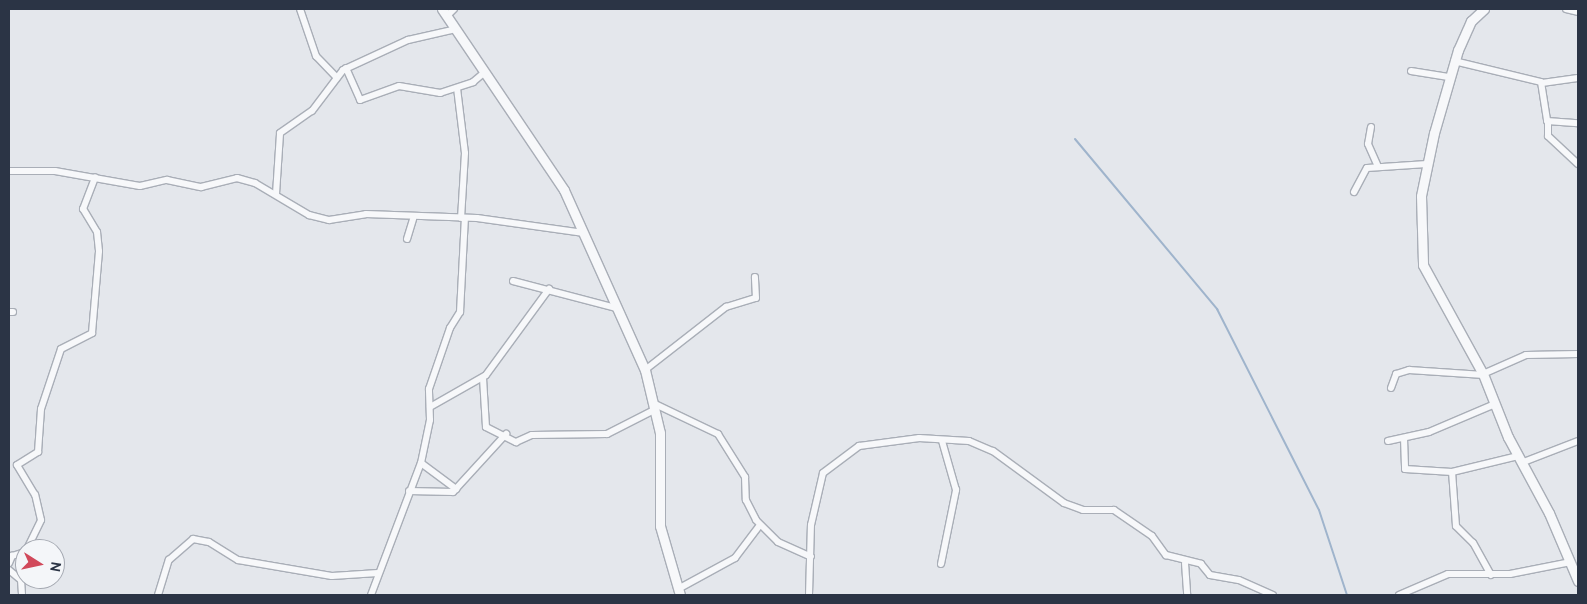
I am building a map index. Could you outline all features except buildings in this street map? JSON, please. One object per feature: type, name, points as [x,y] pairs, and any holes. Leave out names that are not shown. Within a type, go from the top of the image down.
[{"type":"street","points":[[300,9],[316,56],[337,78]]},
{"type":"street","points":[[454,9],[445,12],[550,164],[584,233],[645,370],[656,406],[660,526],[679,592],[735,558],[760,525]]},
{"type":"street","points":[[1484,9],[1472,21],[1454,60],[1427,164],[1421,196],[1423,265],[1483,375],[1519,460],[1571,562],[1578,581]]},
{"type":"street","points":[[1566,9],[1578,12]]},
{"type":"street","points":[[276,194],[280,134],[312,111],[346,68],[408,40],[456,29]]},
{"type":"street","points":[[1454,60],[1542,83],[1578,78]]},
{"type":"street","points":[[346,68],[358,99],[399,86],[431,94],[458,88],[485,72]]},
{"type":"street","points":[[1412,71],[1449,77]]},
{"type":"street","points":[[1542,83],[1548,122],[1548,136],[1578,164]]},
{"type":"street","points":[[371,595],[421,463],[436,366],[460,312],[465,153],[458,88]]},
{"type":"street","points":[[1548,122],[1578,123]]},
{"type":"street","points":[[1371,127],[1368,144],[1378,166]]},
{"type":"street","points":[[1354,192],[1362,171],[1378,166],[1427,164]]},
{"type":"street","points":[[9,171],[95,177],[140,186],[167,180],[201,187],[237,178],[276,194],[300,210],[329,220],[366,214],[413,219],[463,218],[584,233]]},
{"type":"street","points":[[32,539],[41,520],[34,495],[17,465],[38,452],[40,409],[61,349],[92,333],[99,251],[98,232],[83,209],[95,177]]},
{"type":"street","points":[[407,239],[413,219]]},
{"type":"street","points":[[645,370],[726,307],[756,298],[755,277]]},
{"type":"street","points":[[513,281],[616,308]]},
{"type":"street","points":[[430,407],[483,378],[549,289]]},
{"type":"street","points":[[1391,388],[1396,374],[1409,370],[1483,375],[1526,355],[1578,354]]},
{"type":"street","points":[[483,378],[486,427],[506,434],[519,442],[532,435],[563,438],[607,434],[656,406]]},
{"type":"street","points":[[1388,441],[1404,438],[1495,404]]},
{"type":"street","points":[[656,406],[718,434],[745,477],[746,500],[760,525],[778,542],[811,557]]},
{"type":"street","points":[[409,491],[440,494],[456,489],[506,434]]},
{"type":"street","points":[[1404,438],[1405,469],[1452,472],[1519,460],[1578,441]]},
{"type":"street","points":[[809,595],[815,493],[823,473],[837,459],[874,442],[969,440],[993,451],[1064,503],[1083,510],[1114,510],[1152,536],[1158,550],[1185,563],[1200,564],[1210,575],[1239,580],[1273,595]]},
{"type":"street","points":[[941,564],[956,490],[942,441]]},
{"type":"street","points":[[421,463],[456,489]]},
{"type":"street","points":[[1452,472],[1456,526],[1474,542],[1491,575]]},
{"type":"street","points":[[158,595],[169,560],[193,539],[209,542],[238,560],[332,576],[378,573]]},
{"type":"street","points":[[1399,595],[1448,574],[1491,575],[1571,562]]},
{"type":"street","points":[[1185,563],[1187,595]]},
{"type":"street","points":[[9,570],[21,580],[22,595]]},
{"type":"waterway","points":[[1075,139],[1217,309],[1319,510],[1347,595]]}]
